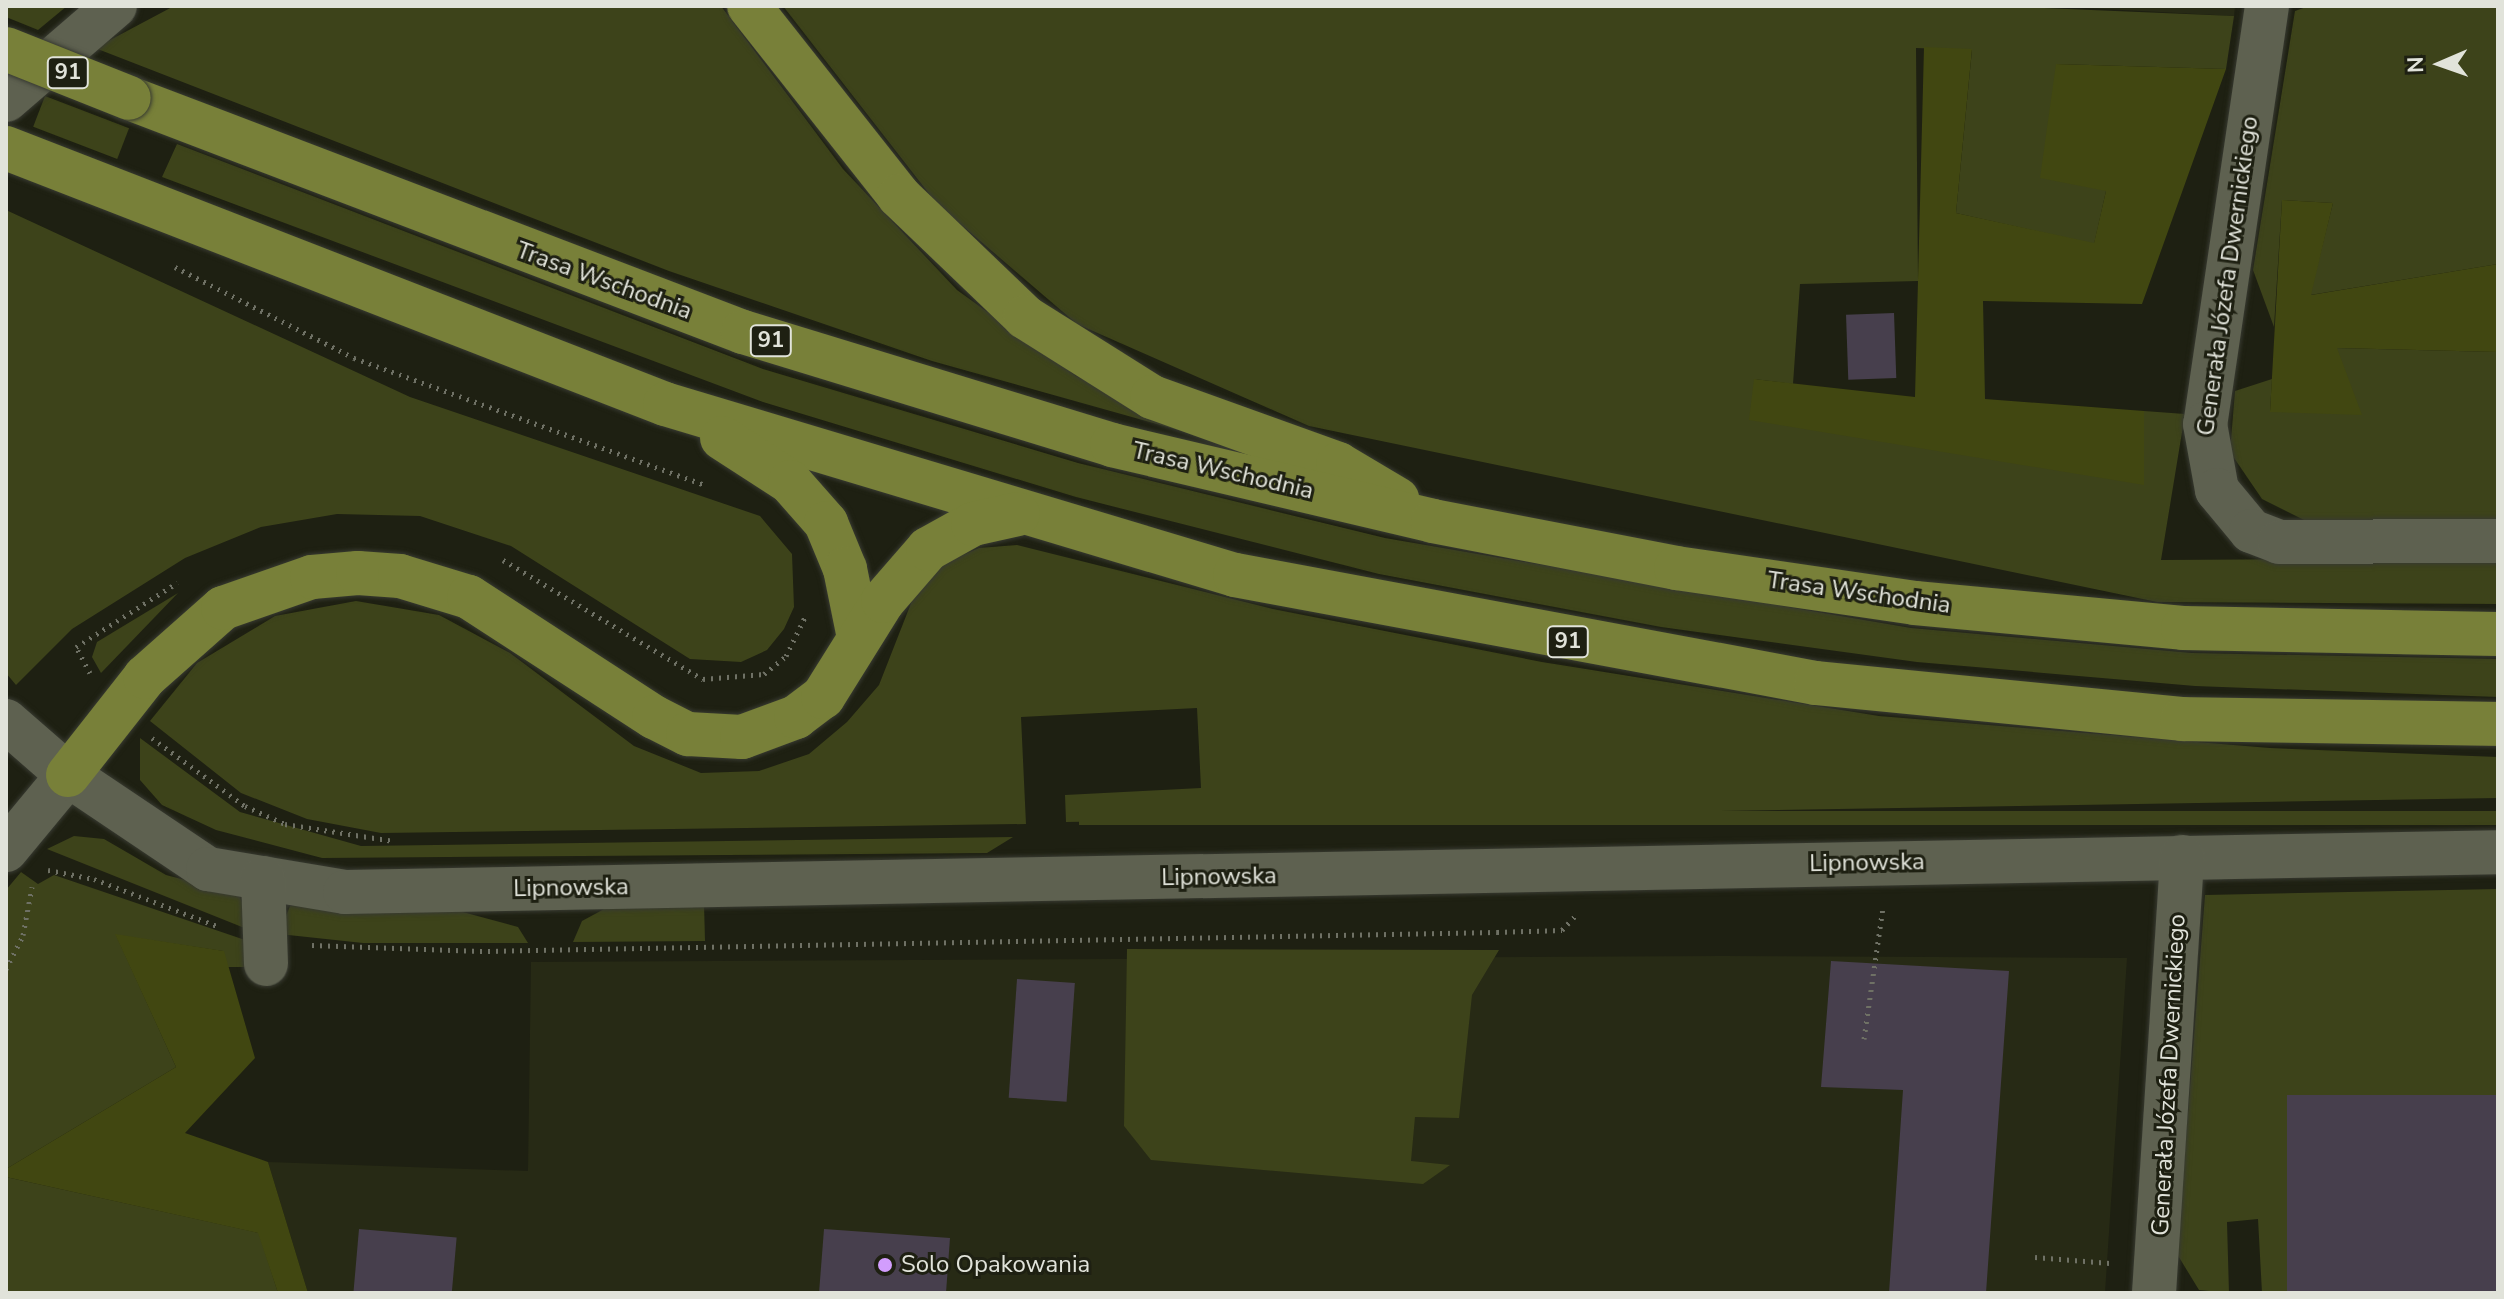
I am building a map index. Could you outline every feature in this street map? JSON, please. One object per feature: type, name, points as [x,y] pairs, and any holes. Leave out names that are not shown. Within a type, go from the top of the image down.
[{"type":"main road","points":[[749,6],[899,196],[1025,317],[1152,397],[1338,464],[1433,521]]},
{"type":"main road","name":"Trasa Wschodnia","points":[[6,49],[743,332],[1112,445],[1433,521],[1676,568],[1915,603],[2183,628],[2498,634]]},
{"type":"main road","name":"91","points":[[15,152],[665,404],[1018,514],[1250,579],[1816,683],[2182,719],[2498,724]]},
{"type":"main road","points":[[665,404],[769,467],[811,502],[838,548],[859,638]]},
{"type":"main road","points":[[68,775],[188,632],[223,608],[312,577],[400,576],[469,597],[654,717],[702,735],[742,737],[796,717],[823,697],[859,638],[928,549],[973,524],[1018,514]]},
{"type":"street","points":[[6,100],[115,6]]},
{"type":"street","name":"Generała Józefa Dwernickiego","points":[[2267,6],[2204,441],[2217,490],[2251,531],[2298,544],[2498,541]]},
{"type":"street","name":"Lipnowska","points":[[6,721],[68,775],[208,869],[345,892],[2498,852]]},
{"type":"street","points":[[21,860],[68,775]]},
{"type":"street","name":"Generała Józefa Dwernickiego","points":[[2156,1280],[2182,857]]},
{"type":"street","points":[[263,878],[266,964]]},
{"type":"path","points":[[164,261],[354,358],[717,490]]},
{"type":"path","points":[[487,552],[703,679],[764,674],[786,656],[810,601]]},
{"type":"path","points":[[96,682],[76,647],[188,576]]},
{"type":"path","points":[[142,730],[245,806],[285,824],[406,842]]},
{"type":"path","points":[[6,969],[23,935],[21,860]]},
{"type":"path","points":[[1864,1039],[1885,894]]},
{"type":"path","points":[[2035,1257],[2156,1280]]},
{"type":"shaded area","points":[[2048,6],[2235,6],[2234,16]]},
{"type":"shaded area","points":[[1722,956],[2127,958],[2105,1293],[308,1293],[268,1162],[528,1171],[531,962]]},
{"type":"green space","points":[[6,6],[67,6],[38,30],[6,17]]},
{"type":"green space","points":[[174,6],[721,6],[843,169],[957,290],[1076,376],[1196,435],[932,361],[669,271],[95,48]]},
{"type":"green space","points":[[783,6],[1995,6],[2234,16],[2226,69],[2056,64],[2106,191],[2094,244],[1956,213],[1972,50],[1916,48],[1918,281],[1800,284],[1793,384],[1754,379],[2144,484],[2144,411],[2185,414],[2161,560],[2498,558],[2498,604],[2157,602],[1309,426],[1077,324],[937,204]]},
{"type":"green space","points":[[2309,6],[2498,6],[2498,264],[2310,295],[2333,203],[2282,200],[2274,327],[2253,270],[2295,11]]},
{"type":"green space","points":[[1924,47],[1972,49],[1956,213],[2094,243],[2106,191],[2040,178],[2056,64],[2226,69],[2142,304],[1983,301],[1985,399],[2144,411],[2144,485],[1749,420],[1754,379],[1915,397]]},
{"type":"green space","points":[[45,96],[129,128],[117,159],[33,127]]},
{"type":"green space","points":[[177,144],[763,369],[1078,463],[1385,538],[1911,628],[2192,653],[2498,659],[2498,697],[2195,686],[1917,662],[1661,627],[1379,574],[1076,497],[763,402],[162,177]]},
{"type":"green space","points":[[2282,200],[2333,203],[2311,295],[2498,264],[2498,352],[2337,348],[2362,415],[2270,412]]},
{"type":"green space","points":[[6,210],[410,397],[760,516],[792,554],[794,607],[784,629],[767,650],[741,662],[690,659],[511,546],[420,516],[337,514],[261,527],[185,558],[72,629],[16,685],[6,673]]},
{"type":"green space","points":[[2336,348],[2498,352],[2498,519],[2306,521],[2262,499],[2230,452],[2235,391],[2272,379],[2270,411]]},
{"type":"green space","points":[[1017,545],[1273,609],[1542,662],[1879,716],[2270,748],[2498,757],[2498,798],[1066,822],[1065,795],[1201,788],[1197,708],[1021,717],[1026,824],[381,833],[307,819],[241,793],[150,721],[197,663],[275,616],[356,601],[439,615],[510,653],[634,746],[701,773],[759,771],[809,754],[847,722],[879,685],[917,588],[944,563],[979,548]]},
{"type":"green space","points":[[178,593],[101,673],[92,657],[97,642]]},
{"type":"green space","points":[[140,738],[240,812],[361,846],[1013,837],[987,853],[322,858],[216,830],[162,805],[140,780]]},
{"type":"green space","points":[[1079,811],[2498,811],[2498,825],[1079,825]]},
{"type":"green space","points":[[74,836],[104,839],[166,875],[239,894],[252,931],[47,849]]},
{"type":"green space","points":[[21,872],[38,884],[54,875],[248,941],[254,967],[228,967],[223,951],[116,935],[176,1067],[6,1169],[6,890]]},
{"type":"green space","points":[[2498,889],[2498,1095],[2287,1098],[2289,1292],[2262,1293],[2258,1219],[2227,1222],[2229,1293],[2199,1290],[2177,1254],[2205,895]]},
{"type":"green space","points":[[704,904],[705,941],[573,942],[582,921],[606,908]]},
{"type":"green space","points":[[290,906],[459,911],[518,927],[528,943],[363,943],[279,934]]},
{"type":"green space","points":[[115,934],[224,951],[255,1058],[185,1133],[268,1162],[308,1293],[278,1293],[258,1233],[6,1177],[6,1169],[176,1067]]},
{"type":"green space","points":[[1127,949],[1499,950],[1472,995],[1459,1118],[1415,1117],[1411,1161],[1450,1165],[1423,1184],[1151,1160],[1124,1126]]},
{"type":"green space","points":[[6,1177],[259,1233],[278,1293],[6,1293]]},
{"type":"building","points":[[1894,313],[1896,378],[1848,380],[1846,315]]},
{"type":"building","points":[[1831,961],[2009,971],[1986,1293],[1889,1293],[1903,1090],[1821,1087]]},
{"type":"building","points":[[1017,979],[1075,983],[1067,1102],[1009,1098]]},
{"type":"building","points":[[2287,1095],[2498,1095],[2498,1293],[2287,1293]]},
{"type":"building","points":[[359,1229],[457,1238],[452,1293],[353,1293]]},
{"type":"building","name":"Solo Opakowania","points":[[824,1229],[950,1238],[946,1293],[819,1293]]},
{"type":"place","name":"Solo Opakowania","points":[[885,1265]]}]
